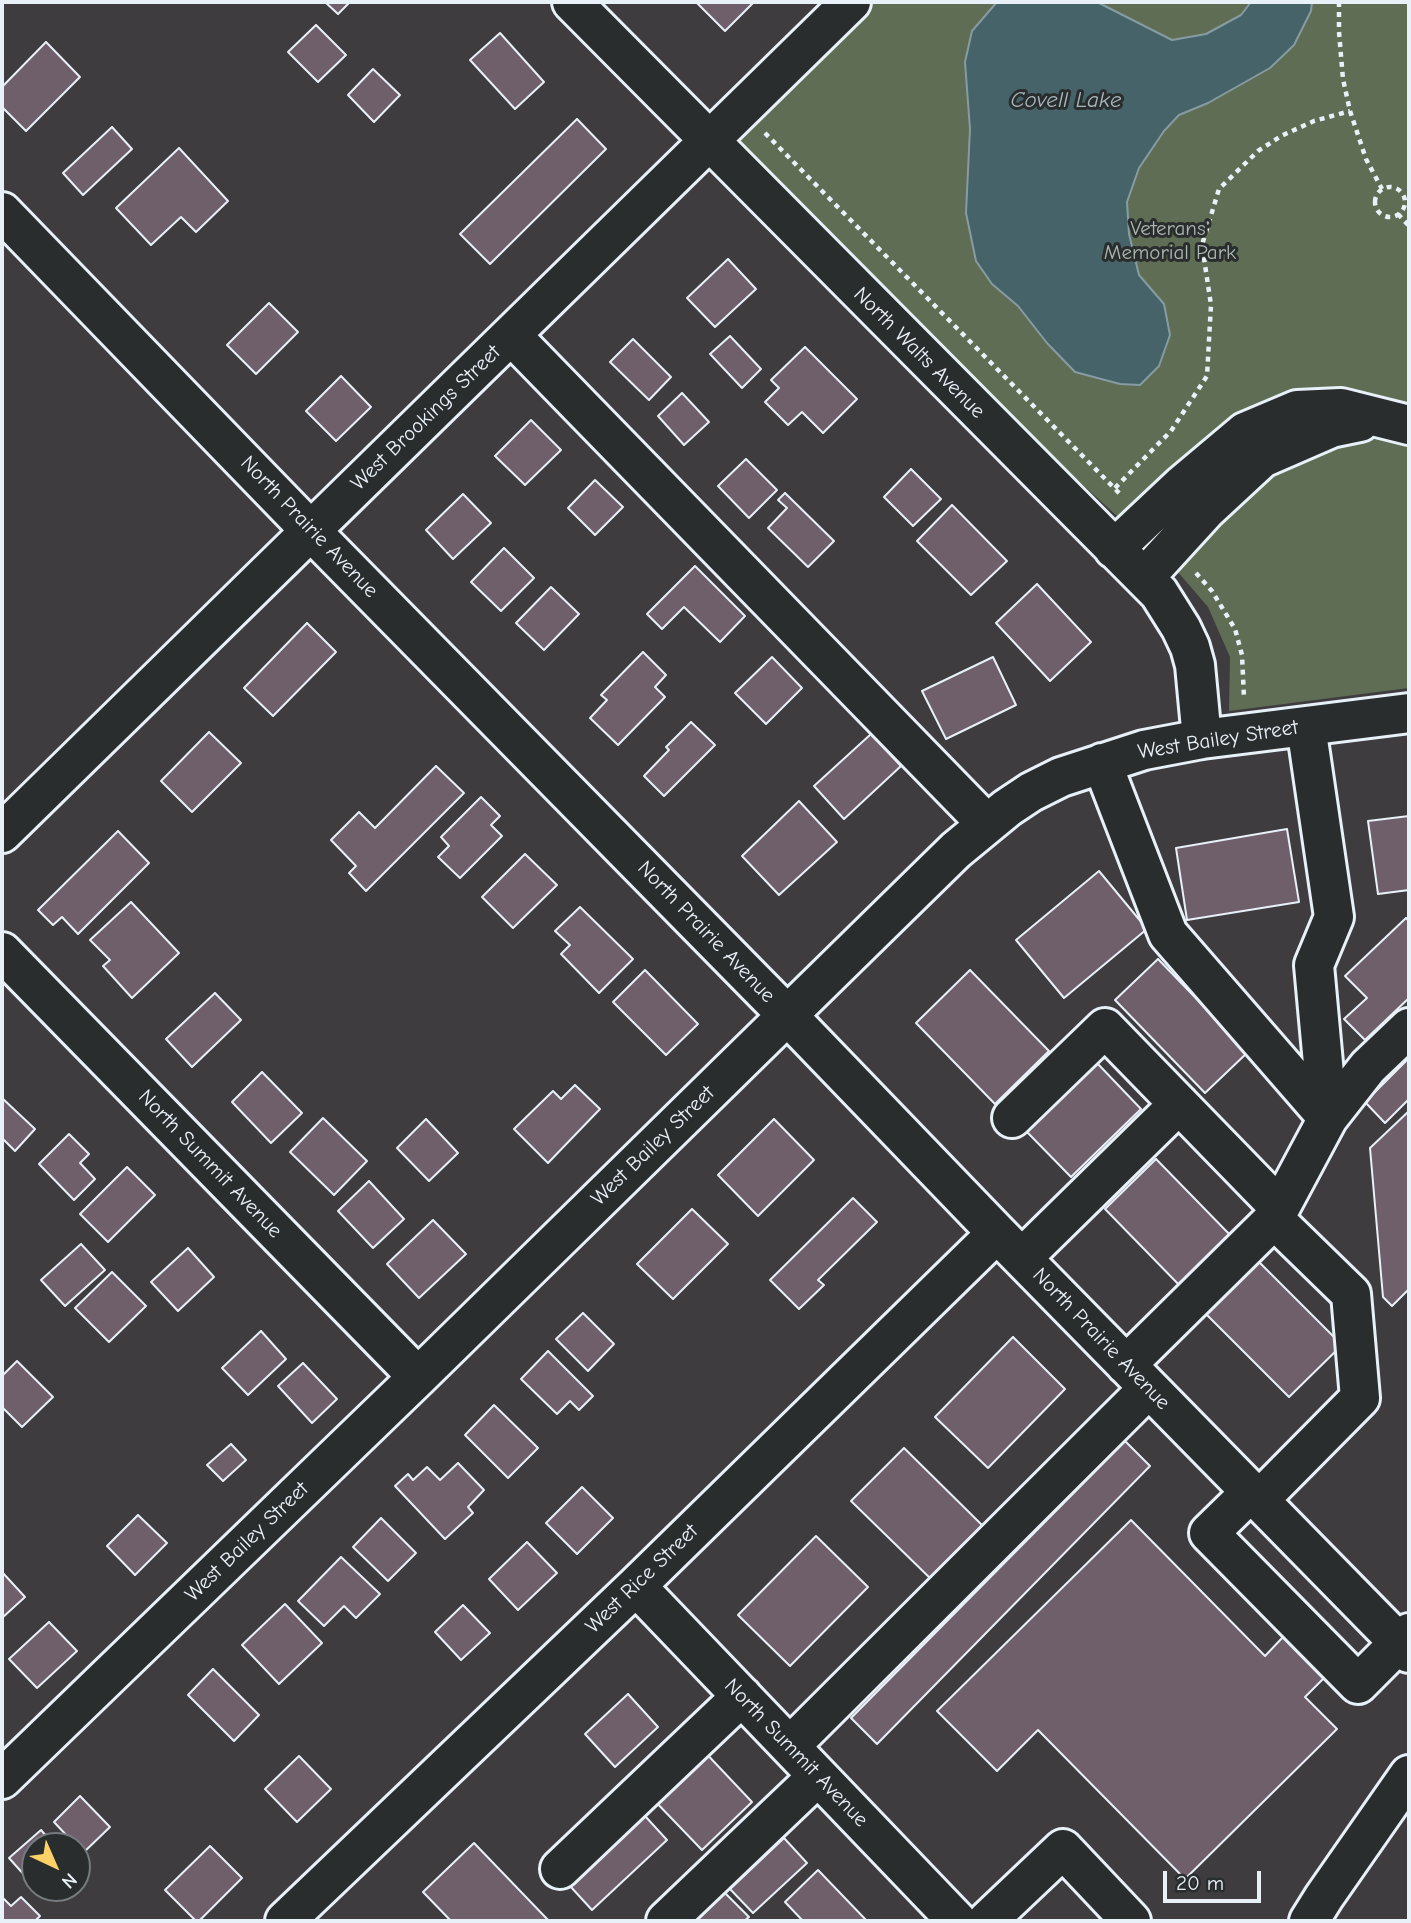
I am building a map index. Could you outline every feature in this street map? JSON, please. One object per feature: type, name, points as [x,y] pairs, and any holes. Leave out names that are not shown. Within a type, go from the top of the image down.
[{"type":"street","name":"North Walts Avenue","points":[[572,2],[1159,593],[1181,628],[1195,665],[1202,739]]},
{"type":"street","name":"West Brookings Street","points":[[2,833],[851,2]]},
{"type":"street","name":"North Prairie Avenue","points":[[2,212],[787,1015],[1009,1246],[1255,1496],[1406,1643]]},
{"type":"street","points":[[511,335],[987,824]]},
{"type":"street","points":[[1114,549],[1182,485],[1245,432],[1297,410],[1341,408],[1394,422]]},
{"type":"street","points":[[1144,578],[1207,509],[1262,458],[1331,428],[1394,422]]},
{"type":"street","name":"West Bailey Street","points":[[4,1774],[418,1377],[956,850],[987,824],[1031,792],[1061,777],[1144,750],[1202,739],[1409,713]]},
{"type":"street","points":[[1306,726],[1334,917],[1314,965],[1328,1118]]},
{"type":"street","points":[[1102,763],[1168,934],[1328,1118]]},
{"type":"street","name":"North Summit Avenue","points":[[2,952],[418,1377]]},
{"type":"street","points":[[1012,1118],[1105,1028],[1179,1104],[1352,1294],[1360,1398],[1255,1496],[1209,1533],[1358,1684],[1406,1643]]},
{"type":"street","points":[[790,1746],[1138,1376],[1277,1213],[1328,1118],[1368,1067],[1409,1028]]},
{"type":"street","name":"West Rice Street","points":[[285,1921],[636,1586],[1009,1246],[1179,1104]]},
{"type":"street","name":"North Summit Avenue","points":[[636,1586],[957,1921]]},
{"type":"street","points":[[560,1869],[742,1696]]},
{"type":"street","points":[[1309,1921],[1409,1775]]},
{"type":"street","points":[[666,1921],[818,1776]]},
{"type":"street","points":[[987,1921],[1063,1849],[1131,1921]]},
{"type":"path","points":[[1339,2],[1343,79],[1350,111],[1366,159],[1382,189]]},
{"type":"path","points":[[1115,488],[1171,431],[1208,376],[1211,305],[1202,245],[1219,189],[1258,151],[1281,136],[1314,121],[1350,111]]},
{"type":"path","points":[[1391,186],[1403,193],[1405,202],[1402,212],[1388,217],[1376,208],[1376,197],[1382,189],[1391,186]]},
{"type":"path","points":[[1398,214],[1409,226]]},
{"type":"green space","name":"Veterans' Memorial Park","points":[[851,2],[1409,2],[1409,688],[1229,711],[1230,657],[1208,607],[1177,571],[709,142]]},
{"type":"water","name":"Covell Lake","points":[[997,2],[1097,2],[1172,40],[1206,34],[1241,15],[1251,2],[1312,2],[1311,11],[1294,45],[1270,68],[1208,103],[1179,115],[1164,131],[1139,168],[1127,202],[1129,234],[1139,275],[1164,304],[1170,335],[1159,366],[1140,385],[1120,384],[1075,372],[1047,343],[1018,306],[992,284],[976,261],[966,213],[970,129],[965,62],[972,31]]},
{"type":"building","points":[[325,2],[350,2],[338,14]]},
{"type":"building","points":[[696,2],[754,2],[725,31]]},
{"type":"building","points":[[316,25],[346,55],[318,82],[288,52]]},
{"type":"building","points":[[500,33],[544,82],[515,109],[470,60]]},
{"type":"building","points":[[46,42],[80,77],[26,131],[2,107],[2,87]]},
{"type":"building","points":[[373,69],[400,95],[374,122],[348,95]]},
{"type":"building","points":[[577,119],[606,149],[490,264],[460,234]]},
{"type":"building","points":[[112,127],[132,149],[83,195],[63,173]]},
{"type":"building","points":[[179,148],[228,201],[196,232],[181,217],[151,245],[116,208]]},
{"type":"building","points":[[728,259],[756,289],[715,327],[687,298]]},
{"type":"building","points":[[269,303],[298,332],[256,374],[227,345]]},
{"type":"building","points":[[730,336],[761,369],[742,388],[710,354]]},
{"type":"building","points":[[633,339],[671,377],[649,400],[610,362]]},
{"type":"building","points":[[805,347],[857,399],[823,433],[802,412],[788,425],[765,402],[779,388],[771,380]]},
{"type":"building","points":[[341,376],[371,407],[336,441],[306,411]]},
{"type":"building","points":[[682,393],[709,422],[684,445],[658,416]]},
{"type":"building","points":[[531,420],[561,450],[525,485],[495,456]]},
{"type":"building","points":[[746,459],[777,490],[749,518],[718,486]]},
{"type":"building","points":[[911,469],[941,499],[913,526],[884,497]]},
{"type":"building","points":[[595,480],[623,507],[595,535],[568,508]]},
{"type":"building","points":[[785,493],[834,541],[808,567],[768,528],[787,508],[778,500]]},
{"type":"building","points":[[463,494],[491,523],[453,559],[426,530]]},
{"type":"building","points":[[952,505],[1007,561],[971,595],[917,541]]},
{"type":"building","points":[[504,548],[534,578],[501,611],[471,582]]},
{"type":"building","points":[[695,566],[745,616],[720,642],[684,607],[662,629],[647,614]]},
{"type":"building","points":[[1037,584],[1091,642],[1050,681],[996,623]]},
{"type":"building","points":[[551,587],[579,614],[544,650],[516,623]]},
{"type":"building","points":[[307,623],[336,652],[273,716],[244,688]]},
{"type":"building","points":[[643,652],[666,675],[655,687],[665,697],[618,745],[590,718],[607,700],[601,695]]},
{"type":"building","points":[[772,657],[802,688],[766,724],[735,693]]},
{"type":"building","points":[[993,657],[1016,705],[946,739],[922,691]]},
{"type":"building","points":[[691,722],[715,745],[664,796],[644,776],[669,750],[666,747]]},
{"type":"building","points":[[209,732],[241,763],[192,812],[161,781]]},
{"type":"building","points":[[871,734],[901,766],[844,819],[814,786]]},
{"type":"building","points":[[436,766],[464,793],[366,891],[349,873],[356,866],[331,840],[359,812],[375,828]]},
{"type":"building","points":[[481,797],[500,816],[491,825],[502,836],[460,878],[438,857],[449,846],[441,837]]},
{"type":"building","points":[[799,801],[837,842],[779,895],[742,856]]},
{"type":"building","points":[[1409,816],[1409,890],[1378,894],[1368,821]]},
{"type":"building","points":[[1287,829],[1299,902],[1187,920],[1176,848]]},
{"type":"building","points":[[118,831],[149,863],[78,934],[62,917],[53,925],[38,910]]},
{"type":"building","points":[[525,854],[557,885],[513,928],[482,897]]},
{"type":"building","points":[[1099,871],[1147,929],[1064,998],[1016,940]]},
{"type":"building","points":[[131,902],[179,953],[132,998],[103,966],[110,960],[90,940]]},
{"type":"building","points":[[580,907],[633,959],[599,993],[561,954],[570,945],[555,931]]},
{"type":"building","points":[[1406,918],[1409,921],[1409,998],[1365,1040],[1344,1019],[1367,998],[1345,976]]},
{"type":"building","points":[[1158,959],[1248,1052],[1205,1093],[1115,1000]]},
{"type":"building","points":[[645,970],[698,1024],[666,1055],[613,1002]]},
{"type":"building","points":[[970,970],[1049,1051],[995,1104],[916,1023]]},
{"type":"building","points":[[215,993],[241,1020],[192,1067],[166,1039]]},
{"type":"building","points":[[1409,1058],[1409,1099],[1385,1123],[1365,1102]]},
{"type":"building","points":[[1097,1063],[1141,1109],[1071,1177],[1027,1132]]},
{"type":"building","points":[[262,1072],[302,1113],[271,1143],[232,1102]]},
{"type":"building","points":[[575,1085],[600,1109],[548,1163],[514,1129],[553,1091],[561,1099]]},
{"type":"building","points":[[2,1098],[35,1129],[15,1151],[2,1138]]},
{"type":"building","points":[[1409,1111],[1409,1289],[1392,1306],[1383,1297],[1370,1148]]},
{"type":"building","points":[[323,1118],[367,1161],[334,1195],[290,1152]]},
{"type":"building","points":[[426,1119],[458,1153],[429,1181],[397,1148]]},
{"type":"building","points":[[774,1119],[814,1160],[758,1216],[718,1175]]},
{"type":"building","points":[[69,1134],[89,1154],[80,1163],[95,1179],[74,1200],[39,1164]]},
{"type":"building","points":[[1156,1159],[1235,1240],[1184,1290],[1105,1209]]},
{"type":"building","points":[[127,1167],[155,1195],[108,1242],[80,1214]]},
{"type":"building","points":[[369,1181],[404,1219],[373,1248],[338,1211]]},
{"type":"building","points":[[853,1198],[877,1222],[818,1280],[824,1285],[799,1309],[770,1280]]},
{"type":"building","points":[[692,1209],[728,1244],[673,1299],[637,1264]]},
{"type":"building","points":[[433,1220],[466,1254],[419,1298],[387,1264]]},
{"type":"building","points":[[81,1244],[105,1270],[65,1306],[41,1280]]},
{"type":"building","points":[[188,1248],[214,1277],[178,1311],[151,1282]]},
{"type":"building","points":[[1258,1261],[1342,1345],[1289,1397],[1205,1313]]},
{"type":"building","points":[[112,1272],[146,1306],[109,1342],[75,1308]]},
{"type":"building","points":[[583,1313],[614,1344],[588,1371],[556,1339]]},
{"type":"building","points":[[261,1331],[286,1359],[248,1395],[222,1368]]},
{"type":"building","points":[[1013,1337],[1065,1389],[988,1468],[935,1417]]},
{"type":"building","points":[[548,1351],[593,1396],[579,1410],[570,1401],[557,1414],[521,1379]]},
{"type":"building","points":[[17,1361],[53,1397],[22,1427],[2,1407],[2,1376]]},
{"type":"building","points":[[303,1363],[337,1399],[312,1423],[278,1386]]},
{"type":"building","points":[[494,1405],[538,1448],[508,1478],[465,1435]]},
{"type":"building","points":[[1125,1441],[1150,1466],[877,1744],[851,1718]]},
{"type":"building","points":[[231,1444],[246,1460],[223,1481],[207,1465]]},
{"type":"building","points":[[904,1448],[984,1527],[932,1580],[851,1501]]},
{"type":"building","points":[[458,1463],[484,1490],[468,1507],[473,1513],[445,1539],[395,1486],[408,1474],[413,1480],[427,1467],[440,1480]]},
{"type":"building","points":[[582,1487],[613,1518],[577,1554],[546,1523]]},
{"type":"building","points":[[138,1515],[167,1543],[135,1575],[107,1546]]},
{"type":"building","points":[[381,1518],[416,1553],[388,1581],[353,1547]]},
{"type":"building","points":[[1131,1520],[1265,1656],[1284,1636],[1325,1677],[1305,1697],[1337,1729],[1185,1879],[1038,1730],[997,1771],[937,1711]]},
{"type":"building","points":[[816,1536],[868,1587],[790,1666],[738,1615]]},
{"type":"building","points":[[527,1542],[557,1573],[518,1610],[489,1579]]},
{"type":"building","points":[[341,1557],[380,1594],[356,1618],[344,1606],[324,1626],[298,1601]]},
{"type":"building","points":[[2,1572],[25,1597],[2,1618]]},
{"type":"building","points":[[285,1604],[322,1643],[279,1684],[242,1645]]},
{"type":"building","points":[[463,1605],[490,1633],[461,1660],[435,1632]]},
{"type":"building","points":[[49,1622],[77,1651],[37,1688],[9,1659]]},
{"type":"building","points":[[213,1669],[259,1715],[234,1741],[188,1695]]},
{"type":"building","points":[[628,1694],[658,1727],[615,1767],[585,1734]]},
{"type":"building","points":[[701,1748],[752,1802],[702,1850],[650,1796]]},
{"type":"building","points":[[299,1756],[331,1789],[297,1822],[265,1789]]},
{"type":"building","points":[[80,1796],[110,1827],[91,1845],[91,1832],[63,1832],[54,1822]]},
{"type":"building","points":[[645,1816],[667,1840],[592,1910],[570,1886]]},
{"type":"building","points":[[784,1838],[807,1863],[753,1913],[730,1889]]},
{"type":"building","points":[[474,1843],[549,1921],[451,1921],[423,1892]]},
{"type":"building","points":[[210,1846],[242,1878],[196,1921],[165,1890]]},
{"type":"building","points":[[21,1848],[21,1871],[9,1858]]},
{"type":"building","points":[[818,1870],[867,1921],[803,1921],[785,1902]]},
{"type":"building","points":[[725,1893],[749,1917],[744,1921],[696,1921]]},
{"type":"building","points":[[2,1897],[11,1906],[21,1897],[21,1902],[26,1902],[40,1916],[35,1921],[2,1921]]}]
